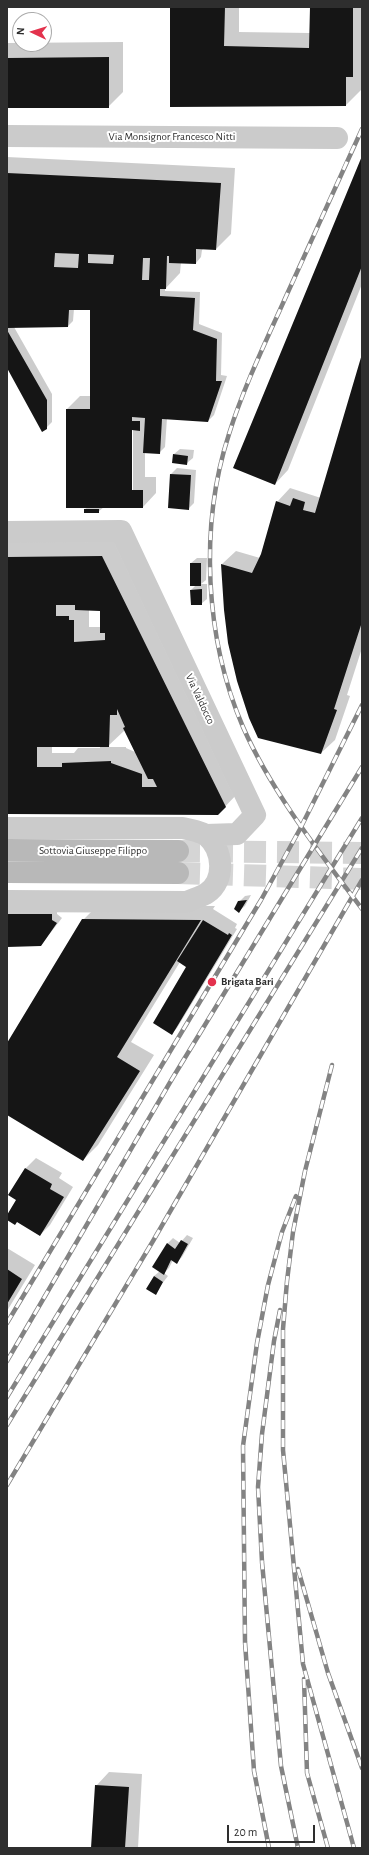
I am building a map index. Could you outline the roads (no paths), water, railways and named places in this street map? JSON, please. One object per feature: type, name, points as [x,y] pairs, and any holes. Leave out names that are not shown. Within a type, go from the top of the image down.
[{"type":"main road","name":"Sottovia Giuseppe Filippo","points":[[7,850],[178,851]]},
{"type":"main road","name":"Sottovia Giuseppe Filippo","points":[[7,872],[178,873]]},
{"type":"street","name":"Via Monsignor Francesco Nitti","points":[[7,136],[337,138]]},
{"type":"street","name":"Via Valdocco","points":[[7,532],[121,531],[255,815],[237,834],[206,835]]},
{"type":"street","points":[[7,828],[183,828],[206,835],[216,847],[221,864],[217,882],[207,893],[187,902],[7,901]]},
{"type":"tunnel","points":[[178,851],[362,853]]},
{"type":"tunnel","points":[[178,873],[362,879]]},
{"type":"railway","points":[[362,129],[264,345],[235,416],[219,469],[213,506],[210,544],[210,582],[214,620],[230,693],[243,727],[254,751],[297,821],[362,909]]},
{"type":"railway","points":[[7,1323],[261,900],[300,829],[362,705]]},
{"type":"railway","points":[[7,1361],[172,1079],[362,767]]},
{"type":"railway","points":[[7,1397],[362,818]]},
{"type":"railway","points":[[7,1425],[362,848]]},
{"type":"railway","points":[[7,1485],[153,1241],[362,880]]},
{"type":"railway","points":[[332,1065],[305,1171],[293,1232],[283,1329],[283,1450],[303,1664],[354,1848]]},
{"type":"railway","points":[[269,1848],[254,1771],[245,1642],[243,1446],[257,1343],[268,1285],[282,1232],[296,1196]]},
{"type":"railway","points":[[280,1310],[274,1341],[262,1434],[258,1487],[262,1562],[281,1766],[298,1848]]},
{"type":"railway","points":[[298,1569],[328,1673],[362,1768]]},
{"type":"railway","points":[[304,1679],[307,1773],[328,1848]]},
{"type":"place","name":"Brigata Bari","points":[[212,982]]}]
